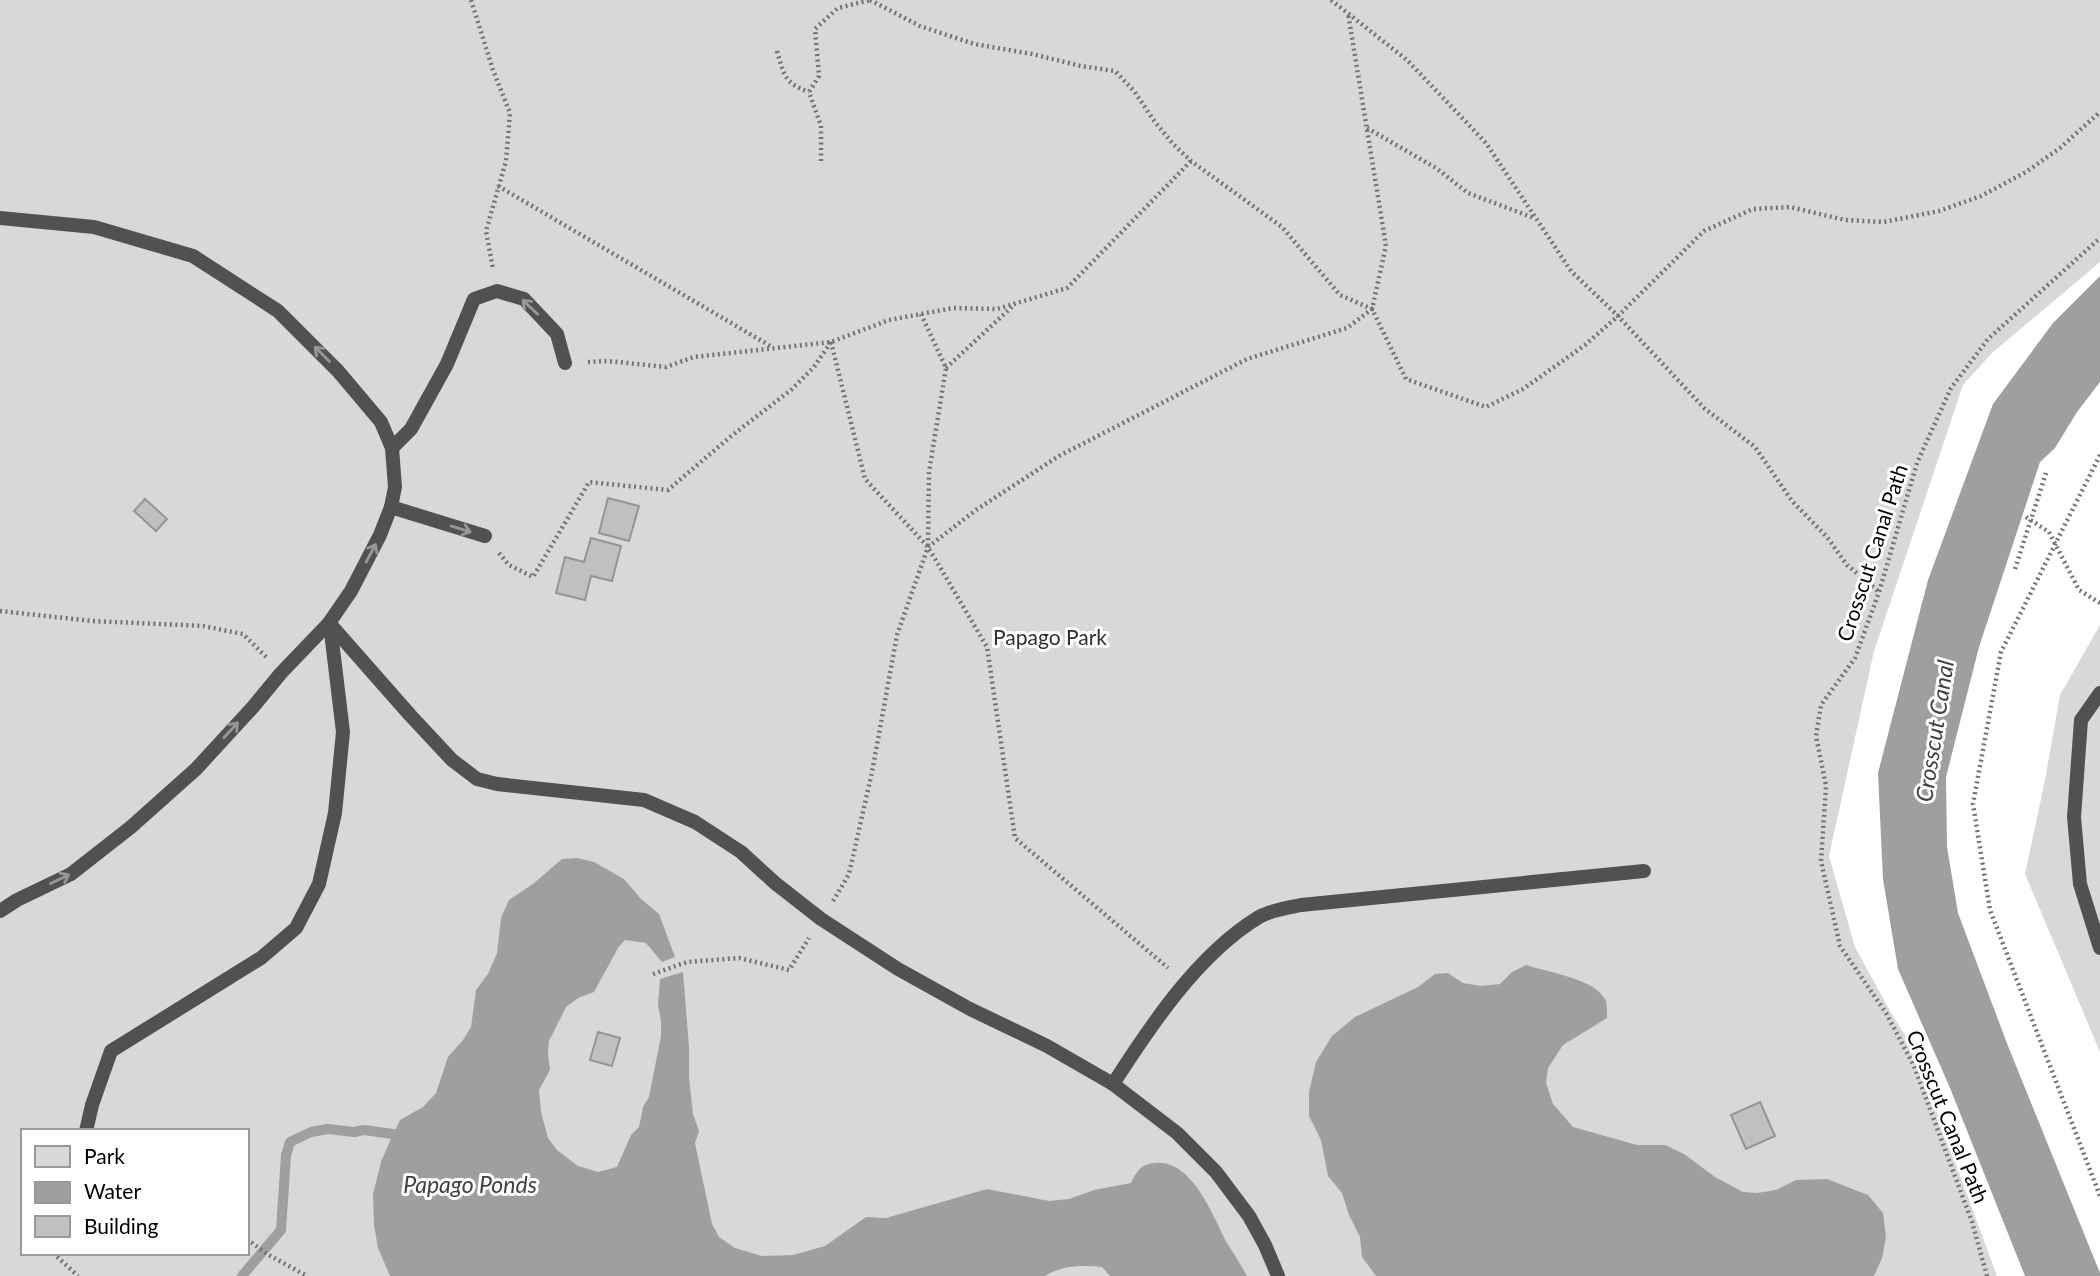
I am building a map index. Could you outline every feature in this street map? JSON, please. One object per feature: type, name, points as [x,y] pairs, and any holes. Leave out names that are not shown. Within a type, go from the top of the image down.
[{"type":"lane","points":[[0,218],[94,227],[193,256],[278,311],[338,371],[381,422],[392,448],[395,487],[391,507],[351,591],[330,623],[281,673],[253,708],[196,769],[131,827],[71,874],[0,911]]},
{"type":"lane","points":[[392,448],[411,429],[447,364],[474,299],[497,291],[524,299],[556,334],[565,363]]},
{"type":"lane","points":[[391,507],[485,536]]},
{"type":"lane","points":[[330,623],[452,760],[477,779],[497,784],[644,800],[695,822],[741,852],[821,919],[898,970],[1047,1046],[1113,1084],[1177,1133],[1216,1172],[1249,1216],[1278,1276]]},
{"type":"lane","points":[[86,1129],[111,1051],[261,958],[296,928],[319,884],[335,813],[344,732],[330,623]]},
{"type":"lane","points":[[2100,693],[2081,720],[2074,817],[2080,884],[2100,948]]},
{"type":"lane","points":[[1113,1084],[1140,1042],[1185,983],[1225,941],[1262,915],[1301,905],[1644,871]]},
{"type":"path","points":[[471,0],[510,113],[506,161],[486,231],[497,291]]},
{"type":"path","points":[[821,161],[821,126],[809,92],[818,76],[815,29],[838,8],[870,0],[920,26],[974,44],[1115,71],[1134,91],[1161,130],[1191,161],[1282,228],[1340,295],[1372,309]]},
{"type":"path","points":[[1331,0],[1407,60],[1486,144],[1571,271],[1618,316],[1704,408],[1755,447],[1792,500],[1827,537],[1847,565],[1879,592]]},
{"type":"path","points":[[1348,13],[1386,246],[1372,309],[1406,379],[1486,407],[1523,389],[1585,345],[1704,231],[1753,209],[1790,207],[1845,220],[1884,222],[1939,211],[1981,196],[2026,172],[2060,148],[2100,112]]},
{"type":"path","points":[[777,51],[785,77],[793,86],[809,92]]},
{"type":"path","points":[[1366,128],[1436,168],[1468,193],[1536,219]]},
{"type":"path","points":[[565,363],[608,361],[666,367],[694,357],[831,341],[889,320],[953,308],[997,309],[1067,288],[1191,161]]},
{"type":"path","points":[[498,186],[773,348]]},
{"type":"path","name":"Crosscut Canal Path","points":[[1987,1276],[1972,1222],[1914,1066],[1886,1013],[1840,946],[1821,861],[1826,786],[1816,736],[1821,705],[1856,658],[1879,592],[1917,463],[1951,388],[1988,339],[2100,238]]},
{"type":"path","points":[[946,368],[1016,304]]},
{"type":"path","points":[[928,547],[976,510],[1059,456],[1247,359],[1347,328],[1372,309]]},
{"type":"path","points":[[653,974],[687,962],[739,958],[789,970],[849,874],[872,772],[897,635],[928,547],[929,472],[946,368],[921,314]]},
{"type":"path","points":[[831,341],[865,480],[928,547],[987,648],[1015,838],[1185,983]]},
{"type":"path","points":[[485,536],[509,565],[533,577],[589,482],[668,490],[791,390],[814,367],[831,341]]},
{"type":"path","points":[[2100,455],[2001,652],[1973,804],[1990,910],[2100,1196]]},
{"type":"path","points":[[2015,569],[2028,519],[2046,473]]},
{"type":"path","points":[[2028,519],[2049,532],[2079,590],[2100,603]]},
{"type":"path","points":[[0,611],[92,621],[203,626],[243,634],[281,673]]},
{"type":"path","points":[[248,1240],[267,1254],[307,1276]]},
{"type":"path","points":[[55,1255],[78,1276]]},
{"type":"green space","name":"Papago Park","points":[[0,0],[2100,0],[2100,262],[1992,353],[1963,385],[1874,651],[1829,856],[1855,947],[1914,1050],[1997,1276],[0,1276]]},
{"type":"green space","points":[[2100,625],[2100,1052],[2025,874],[2060,695]]},
{"type":"water","name":"Crosscut Canal","points":[[2100,276],[2100,382],[2077,412],[2055,448],[2040,462],[1979,647],[1946,777],[1947,847],[1958,913],[2008,1046],[2100,1273],[2100,1276],[2025,1276],[1950,1088],[1898,969],[1883,879],[1878,773],[1928,580],[1993,404],[2053,323]]},
{"type":"water","name":"Papago Ponds","points":[[577,858],[594,862],[624,879],[641,899],[659,914],[675,957],[662,962],[646,943],[625,940],[594,992],[578,998],[566,1007],[549,1041],[550,1070],[539,1090],[541,1112],[548,1138],[557,1150],[578,1166],[598,1172],[617,1167],[631,1135],[639,1127],[643,1107],[649,1097],[661,1036],[658,1005],[660,979],[683,972],[689,1077],[693,1114],[699,1131],[695,1143],[712,1224],[719,1237],[735,1248],[762,1256],[793,1255],[825,1246],[866,1217],[886,1218],[987,1189],[1049,1201],[1069,1199],[1094,1190],[1131,1183],[1140,1169],[1154,1163],[1167,1164],[1190,1179],[1208,1205],[1247,1276],[1110,1276],[1102,1267],[1087,1266],[1065,1268],[1045,1276],[390,1276],[378,1248],[373,1194],[381,1162],[393,1134],[400,1120],[423,1107],[436,1093],[448,1057],[471,1027],[476,990],[488,974],[497,953],[501,918],[509,900],[562,859]]},
{"type":"water","points":[[1526,965],[1582,982],[1601,993],[1606,1001],[1607,1018],[1563,1045],[1548,1068],[1546,1083],[1553,1104],[1573,1127],[1637,1145],[1665,1145],[1743,1192],[1776,1190],[1796,1180],[1827,1179],[1868,1195],[1883,1213],[1886,1237],[1882,1258],[1874,1276],[1376,1276],[1362,1257],[1360,1237],[1342,1193],[1328,1176],[1321,1140],[1309,1116],[1309,1092],[1316,1062],[1332,1036],[1355,1017],[1418,987],[1435,974],[1448,973],[1463,983],[1481,986],[1500,984],[1512,972]]},
{"type":"building","points":[[608,498],[639,506],[629,541],[599,533]]},
{"type":"building","points":[[145,499],[167,519],[156,531],[134,511]]},
{"type":"building","points":[[591,538],[621,546],[612,581],[591,576],[585,600],[556,593],[565,557],[584,562]]},
{"type":"building","points":[[598,1032],[620,1038],[612,1066],[590,1060]]},
{"type":"building","points":[[1760,1102],[1775,1136],[1746,1149],[1731,1115]]},
{"type":"waterway","points":[[242,1276],[281,1230],[286,1155],[290,1142],[311,1132],[328,1129],[393,1134]]}]
